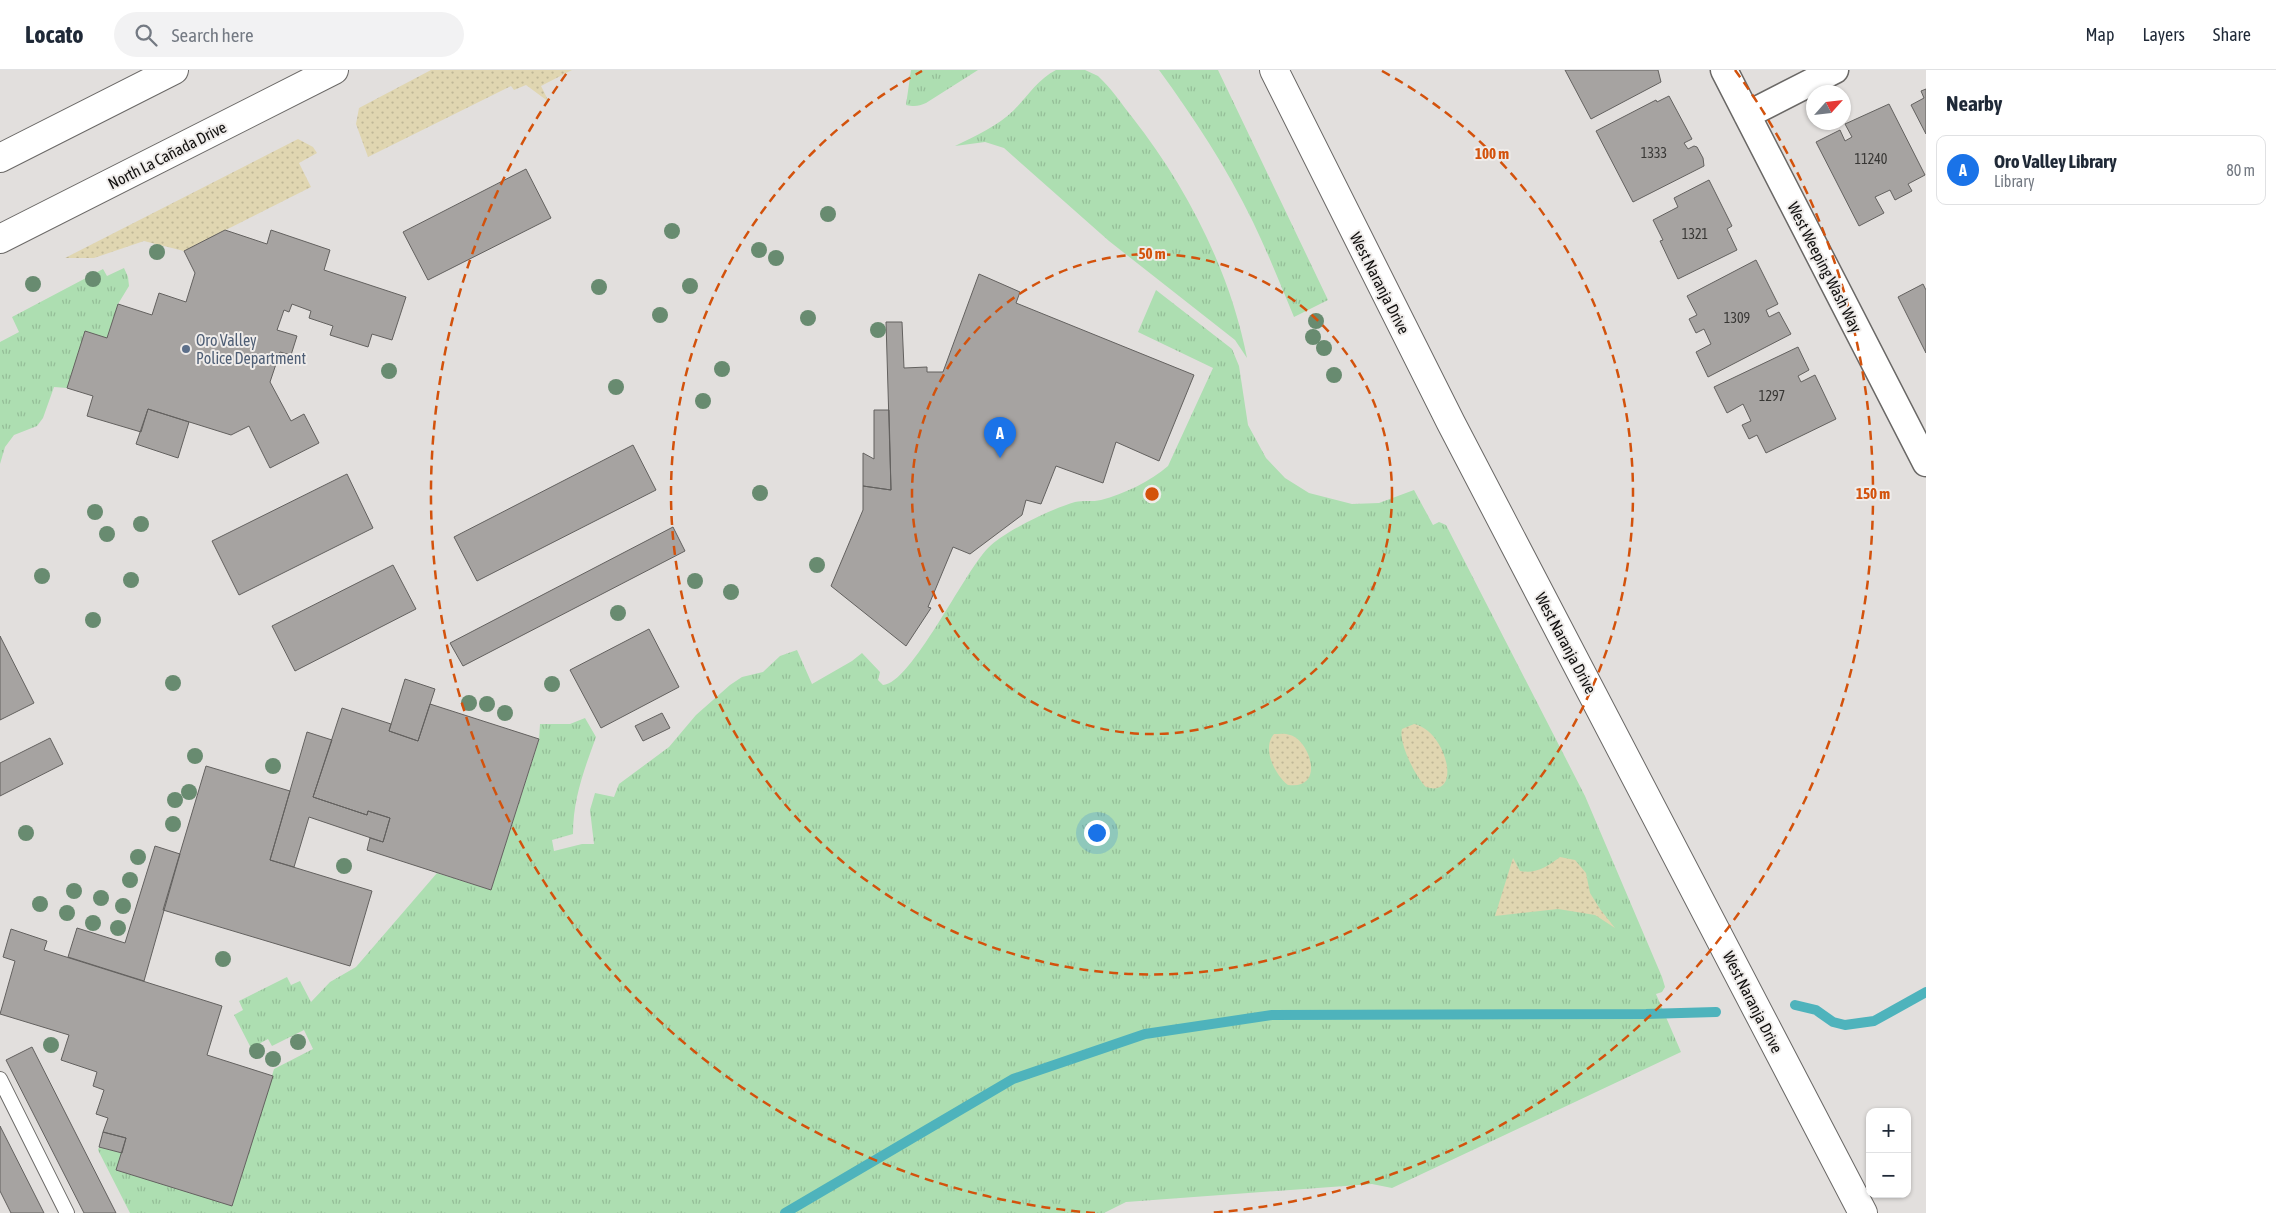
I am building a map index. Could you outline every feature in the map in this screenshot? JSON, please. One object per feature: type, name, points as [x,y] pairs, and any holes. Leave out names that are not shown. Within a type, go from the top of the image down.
[{"type":"street","points":[[0,158],[174,70]]},
{"type":"street","name":"North La Cañada Drive","points":[[0,239],[334,70]]},
{"type":"street","name":"West Naranja Drive","points":[[1274,70],[1455,432],[1863,1213]]},
{"type":"street","name":"West Weeping Wash Way","points":[[1724,70],[1925,461]]},
{"type":"street","points":[[1747,115],[1834,70]]},
{"type":"lane","points":[[0,1079],[67,1213]]},
{"type":"green space","points":[[911,70],[978,70],[926,103],[914,106],[906,105]]},
{"type":"green space","points":[[1056,70],[1085,70],[1098,76],[1132,117],[1171,172],[1204,231],[1218,262],[1230,293],[1247,358],[1235,340],[1109,241],[1004,148],[985,142],[955,146],[1001,121],[1014,110],[1038,83]]},
{"type":"green space","points":[[1159,70],[1218,70],[1328,300],[1294,317],[1259,234],[1243,202],[1197,125]]},
{"type":"green space","points":[[124,268],[129,286],[118,304],[107,338],[85,332],[67,388],[54,387],[43,418],[37,426],[14,435],[5,447],[0,464],[0,342],[19,332],[12,317],[103,269],[107,276]]},
{"type":"green space","points":[[1156,290],[1232,349],[1239,366],[1248,425],[1266,458],[1285,478],[1309,493],[1352,504],[1379,503],[1414,490],[1433,525],[1439,522],[1446,525],[1585,796],[1662,977],[1665,987],[1662,992],[1656,994],[1681,1052],[1392,1188],[1372,1184],[1126,1202],[1104,1213],[130,1213],[98,1150],[99,1147],[122,1153],[117,1170],[232,1206],[274,1069],[313,1049],[304,1030],[272,1046],[268,1039],[251,1048],[234,1015],[243,1010],[239,1001],[287,977],[291,985],[300,981],[311,1002],[330,982],[356,967],[437,873],[491,890],[539,740],[540,724],[570,724],[585,718],[596,737],[583,773],[577,797],[573,834],[552,840],[554,851],[582,844],[594,844],[590,810],[595,793],[614,797],[619,784],[669,747],[696,715],[742,677],[763,672],[780,656],[797,650],[812,684],[852,661],[862,653],[880,672],[878,680],[883,685],[895,680],[908,667],[922,648],[965,579],[988,548],[996,541],[1029,521],[1065,505],[1078,501],[1101,500],[1128,491],[1154,477],[1168,466],[1213,368],[1138,332]]},
{"type":"sand","points":[[431,70],[572,70],[541,86],[549,102],[526,85],[514,90],[511,86],[368,157],[356,124],[359,108]]},
{"type":"sand","points":[[298,139],[313,147],[317,153],[299,163],[311,187],[184,251],[144,241],[94,258],[65,258]]},
{"type":"sand","points":[[1414,724],[1425,729],[1435,738],[1442,750],[1447,774],[1445,783],[1438,788],[1426,787],[1413,768],[1405,751],[1401,735],[1402,729]]},
{"type":"sand","points":[[1274,734],[1288,734],[1297,739],[1303,746],[1311,764],[1311,773],[1307,780],[1300,784],[1288,785],[1283,781],[1275,769],[1270,754],[1270,740]]},
{"type":"sand","points":[[1560,857],[1575,860],[1586,873],[1590,893],[1615,928],[1595,915],[1558,909],[1495,916],[1513,858],[1520,871],[1526,872],[1541,869]]},
{"type":"building","points":[[1565,70],[1658,70],[1661,82],[1591,119]]},
{"type":"building","points":[[1926,89],[1926,134],[1911,105],[1924,98],[1921,91]]},
{"type":"building","points":[[1669,96],[1692,139],[1684,143],[1688,149],[1694,146],[1697,147],[1703,158],[1704,166],[1633,202],[1596,131],[1656,100],[1657,102]]},
{"type":"building","points":[[1889,104],[1925,175],[1908,184],[1912,191],[1895,200],[1890,190],[1875,197],[1884,213],[1859,226],[1816,142],[1840,130],[1845,141],[1852,137],[1848,130],[1851,130],[1851,121]]},
{"type":"building","points":[[526,169],[551,218],[428,280],[403,232]]},
{"type":"building","points":[[1709,180],[1732,226],[1727,229],[1737,250],[1678,279],[1660,241],[1663,240],[1653,220],[1678,207],[1674,198]]},
{"type":"building","name":"Oro Valley Police Department","points":[[225,230],[267,244],[271,230],[330,250],[324,270],[406,297],[392,340],[372,334],[368,347],[330,335],[333,326],[309,318],[311,311],[292,304],[289,312],[284,310],[277,330],[297,336],[291,355],[280,352],[270,382],[291,421],[304,414],[319,443],[270,468],[249,426],[231,435],[148,409],[141,432],[87,416],[93,396],[67,388],[85,331],[107,338],[118,304],[152,315],[159,293],[186,302],[195,273],[184,251]]},
{"type":"building","points":[[1756,260],[1778,304],[1766,310],[1769,317],[1779,312],[1791,334],[1708,377],[1696,352],[1711,344],[1704,329],[1696,333],[1689,319],[1697,315],[1687,296]]},
{"type":"building","points":[[979,274],[1020,292],[1016,303],[1194,375],[1159,461],[1116,442],[1103,483],[1056,466],[1041,504],[1026,500],[1022,515],[970,554],[953,547],[928,607],[931,608],[906,646],[831,586],[863,510],[863,486],[891,490],[886,322],[902,322],[904,368],[927,367],[927,372],[943,372]]},
{"type":"building","points":[[1923,284],[1926,290],[1926,353],[1898,297]]},
{"type":"building","points":[[1798,347],[1809,370],[1798,376],[1801,382],[1815,375],[1836,419],[1766,453],[1757,435],[1749,439],[1742,425],[1751,421],[1743,404],[1727,413],[1714,387]]},
{"type":"building","points":[[148,409],[189,422],[178,458],[136,444]]},
{"type":"building","points":[[874,410],[889,410],[891,490],[863,486],[863,453],[874,459]]},
{"type":"building","points":[[633,445],[656,490],[477,581],[454,537]]},
{"type":"building","points":[[347,474],[373,528],[239,595],[212,541]]},
{"type":"building","points":[[673,527],[685,551],[463,666],[450,643]]},
{"type":"building","points":[[393,565],[416,609],[295,671],[272,626]]},
{"type":"building","points":[[649,629],[679,687],[601,728],[570,670]]},
{"type":"building","points":[[0,636],[34,703],[0,720]]},
{"type":"building","points":[[405,679],[435,689],[418,741],[389,731]]},
{"type":"building","points":[[430,704],[539,739],[491,890],[367,850],[370,838],[383,842],[390,818],[368,811],[367,815],[313,797],[342,708],[391,724],[389,731],[418,741]]},
{"type":"building","points":[[662,713],[670,728],[643,741],[635,726]]},
{"type":"building","points":[[307,732],[332,740],[313,797],[367,815],[368,811],[390,818],[383,842],[309,817],[294,867],[270,860]]},
{"type":"building","points":[[50,738],[63,764],[0,796],[0,763]]},
{"type":"building","points":[[206,766],[290,791],[270,860],[372,891],[350,966],[163,910]]},
{"type":"building","points":[[155,846],[180,854],[144,981],[68,957],[77,928],[125,943]]},
{"type":"building","points":[[11,929],[47,941],[44,950],[222,1006],[207,1055],[273,1076],[232,1206],[116,1170],[126,1138],[103,1132],[108,1118],[96,1114],[104,1090],[93,1086],[97,1072],[61,1060],[69,1035],[0,1014],[15,961],[3,957]]},
{"type":"building","points":[[32,1047],[116,1213],[84,1213],[6,1060]]},
{"type":"building","points":[[0,1126],[44,1213],[11,1213],[0,1191]]},
{"type":"building","points":[[103,1132],[126,1138],[122,1153],[99,1147]]},
{"type":"waterway","points":[[1795,1005],[1816,1010],[1833,1022],[1845,1025],[1874,1021],[1926,992]]},
{"type":"waterway","points":[[785,1213],[1013,1079],[1145,1034],[1272,1015],[1646,1014],[1716,1012]]},
{"type":"place","name":"Oro Valley Police Department","points":[[186,349]]},
{"type":"place","name":"Oro Valley Library","points":[[1000,458]]}]
